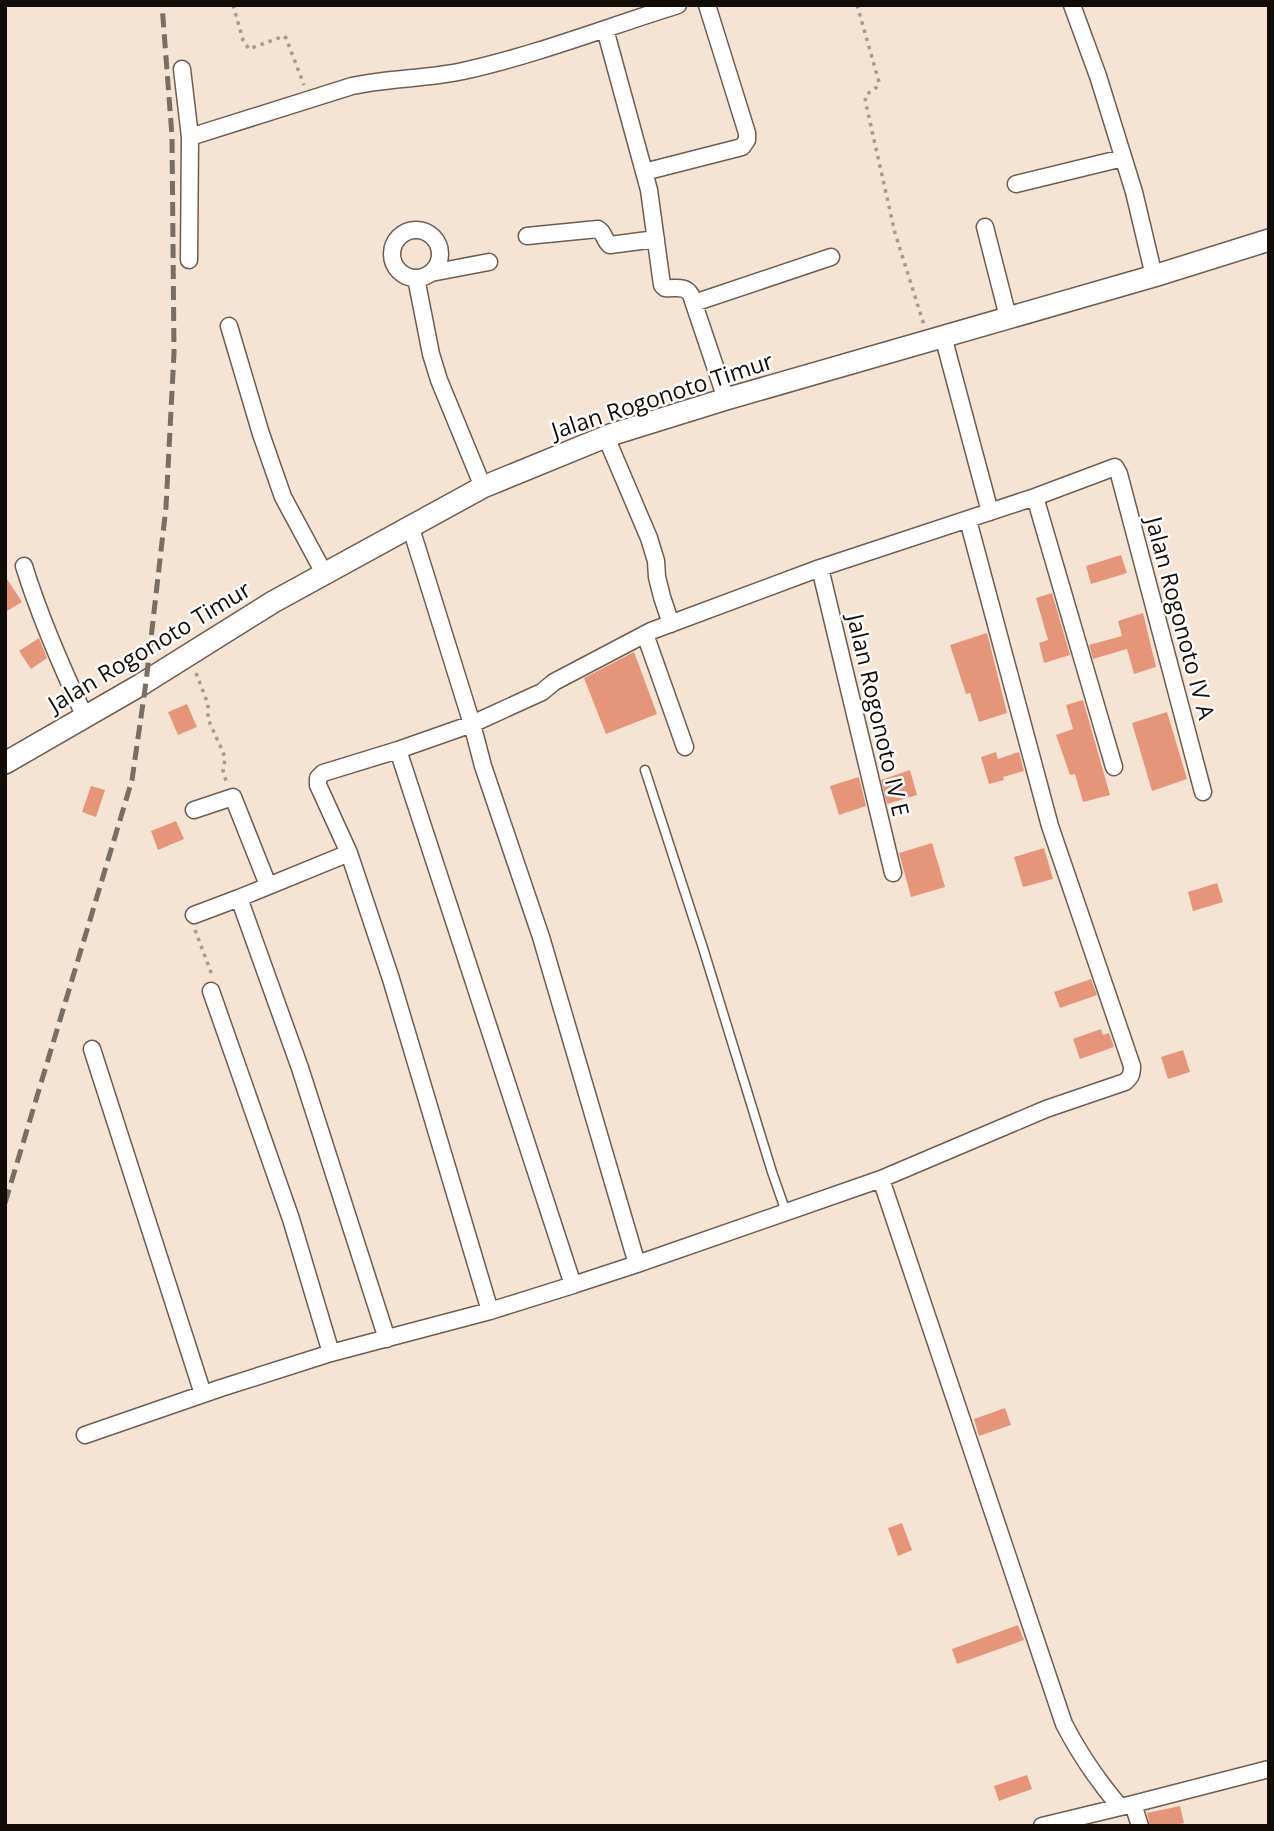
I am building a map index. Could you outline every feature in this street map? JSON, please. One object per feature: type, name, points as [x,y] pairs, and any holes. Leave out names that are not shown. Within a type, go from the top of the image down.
[{"type":"main road","name":"Jalan Rogonoto Timur","points":[[5,763],[188,655],[273,601],[483,487],[606,437],[726,399],[1269,240]]},
{"type":"street","points":[[190,137],[377,80],[459,72],[496,64],[678,5]]},
{"type":"street","points":[[644,172],[742,147],[747,140],[707,5]]},
{"type":"street","points":[[1072,5],[1098,76],[1123,158],[1153,275]]},
{"type":"street","points":[[605,29],[651,202],[662,285],[665,288],[687,289],[726,399]]},
{"type":"street","points":[[182,69],[190,137],[189,260]]},
{"type":"street","points":[[1016,184],[1123,158]]},
{"type":"street","points":[[985,227],[1008,317]]},
{"type":"street","points":[[527,236],[598,229],[610,245],[656,239]]},
{"type":"street","points":[[694,303],[831,257]]},
{"type":"street","points":[[483,487],[431,354],[423,276],[489,262]]},
{"type":"street","points":[[229,326],[261,434],[284,497],[324,573]]},
{"type":"street","points":[[936,338],[990,512]]},
{"type":"street","points":[[606,437],[649,538],[671,624]]},
{"type":"street","name":"Jalan Rogonoto IV A","points":[[1035,497],[1115,467],[1119,474],[1203,792]]},
{"type":"street","points":[[490,1311],[405,1026],[349,853],[318,785],[318,778],[323,774],[472,724],[542,692],[554,682],[645,634],[820,568],[1035,497],[1114,767]]},
{"type":"street","points":[[85,1435],[331,1353],[490,1311],[637,1264],[881,1179],[1046,1109],[1130,1078],[1132,1066],[1050,826],[968,520]]},
{"type":"street","points":[[410,525],[483,766],[541,937],[637,1264]]},
{"type":"street","points":[[24,566],[43,623],[85,717]]},
{"type":"street","name":"Jalan Rogonoto IV E","points":[[820,568],[893,873]]},
{"type":"street","points":[[645,634],[685,747]]},
{"type":"street","points":[[398,750],[573,1284]]},
{"type":"street","points":[[194,810],[233,797],[268,885]]},
{"type":"street","points":[[194,915],[349,853]]},
{"type":"street","points":[[239,898],[304,1081],[387,1339]]},
{"type":"street","points":[[211,991],[291,1219],[331,1353]]},
{"type":"street","points":[[92,1049],[203,1394]]},
{"type":"street","points":[[881,1179],[1064,1724],[1081,1757],[1102,1786],[1127,1806],[1140,1826]]},
{"type":"street","points":[[1042,1826],[1264,1770],[1269,1755]]},
{"type":"lane","points":[[645,770],[786,1212]]},
{"type":"path","points":[[233,5],[243,40],[249,49],[284,36],[288,40],[309,100]]},
{"type":"path","points":[[857,5],[879,82],[865,97],[895,233],[936,338]]},
{"type":"path","points":[[188,655],[204,691],[208,704],[208,719],[223,752],[224,777],[233,797]]},
{"type":"path","points":[[194,915],[192,921],[214,980],[211,991]]},
{"type":"building","points":[[1121,555],[1127,573],[1091,584],[1086,566]]},
{"type":"building","points":[[5,576],[22,602],[5,612]]},
{"type":"building","points":[[1052,593],[1070,655],[1044,663],[1039,643],[1048,640],[1036,598]]},
{"type":"building","points":[[1143,613],[1156,667],[1134,674],[1127,649],[1093,659],[1089,645],[1122,636],[1118,621]]},
{"type":"building","points":[[987,633],[1007,713],[979,722],[970,693],[966,694],[950,645]]},
{"type":"building","points":[[39,638],[47,658],[31,669],[19,651]]},
{"type":"building","points":[[634,652],[657,714],[606,734],[584,678]]},
{"type":"building","points":[[1083,700],[1110,795],[1083,802],[1075,774],[1070,775],[1056,735],[1073,729],[1066,705]]},
{"type":"building","points":[[187,704],[197,727],[178,735],[168,712]]},
{"type":"building","points":[[1167,712],[1187,779],[1152,791],[1132,723]]},
{"type":"building","points":[[996,752],[998,759],[1019,752],[1024,771],[989,784],[981,757]]},
{"type":"building","points":[[910,770],[917,795],[887,804],[881,780]]},
{"type":"building","points":[[859,777],[866,806],[839,815],[830,786]]},
{"type":"building","points":[[91,786],[105,790],[96,817],[82,812]]},
{"type":"building","points":[[176,821],[184,839],[158,850],[151,831]]},
{"type":"building","points":[[932,843],[945,887],[911,897],[899,853]]},
{"type":"building","points":[[1044,848],[1053,879],[1023,887],[1014,857]]},
{"type":"building","points":[[1217,883],[1223,902],[1193,911],[1188,892]]},
{"type":"building","points":[[1091,979],[1097,995],[1060,1008],[1054,992]]},
{"type":"building","points":[[1101,1029],[1103,1035],[1109,1033],[1114,1047],[1080,1059],[1073,1039]]},
{"type":"building","points":[[1183,1050],[1190,1072],[1168,1079],[1161,1057]]},
{"type":"building","points":[[1005,1408],[1011,1425],[979,1436],[974,1419]]},
{"type":"building","points":[[902,1523],[912,1550],[898,1556],[888,1528]]},
{"type":"building","points":[[1018,1625],[1024,1640],[957,1664],[952,1649]]},
{"type":"building","points":[[1027,1775],[1032,1789],[999,1801],[994,1786]]},
{"type":"building","points":[[1180,1806],[1184,1823],[1150,1826],[1147,1813]]},
{"type":"railway","points":[[5,1203],[132,780],[146,682],[166,507],[174,353],[172,136],[162,5]]}]
